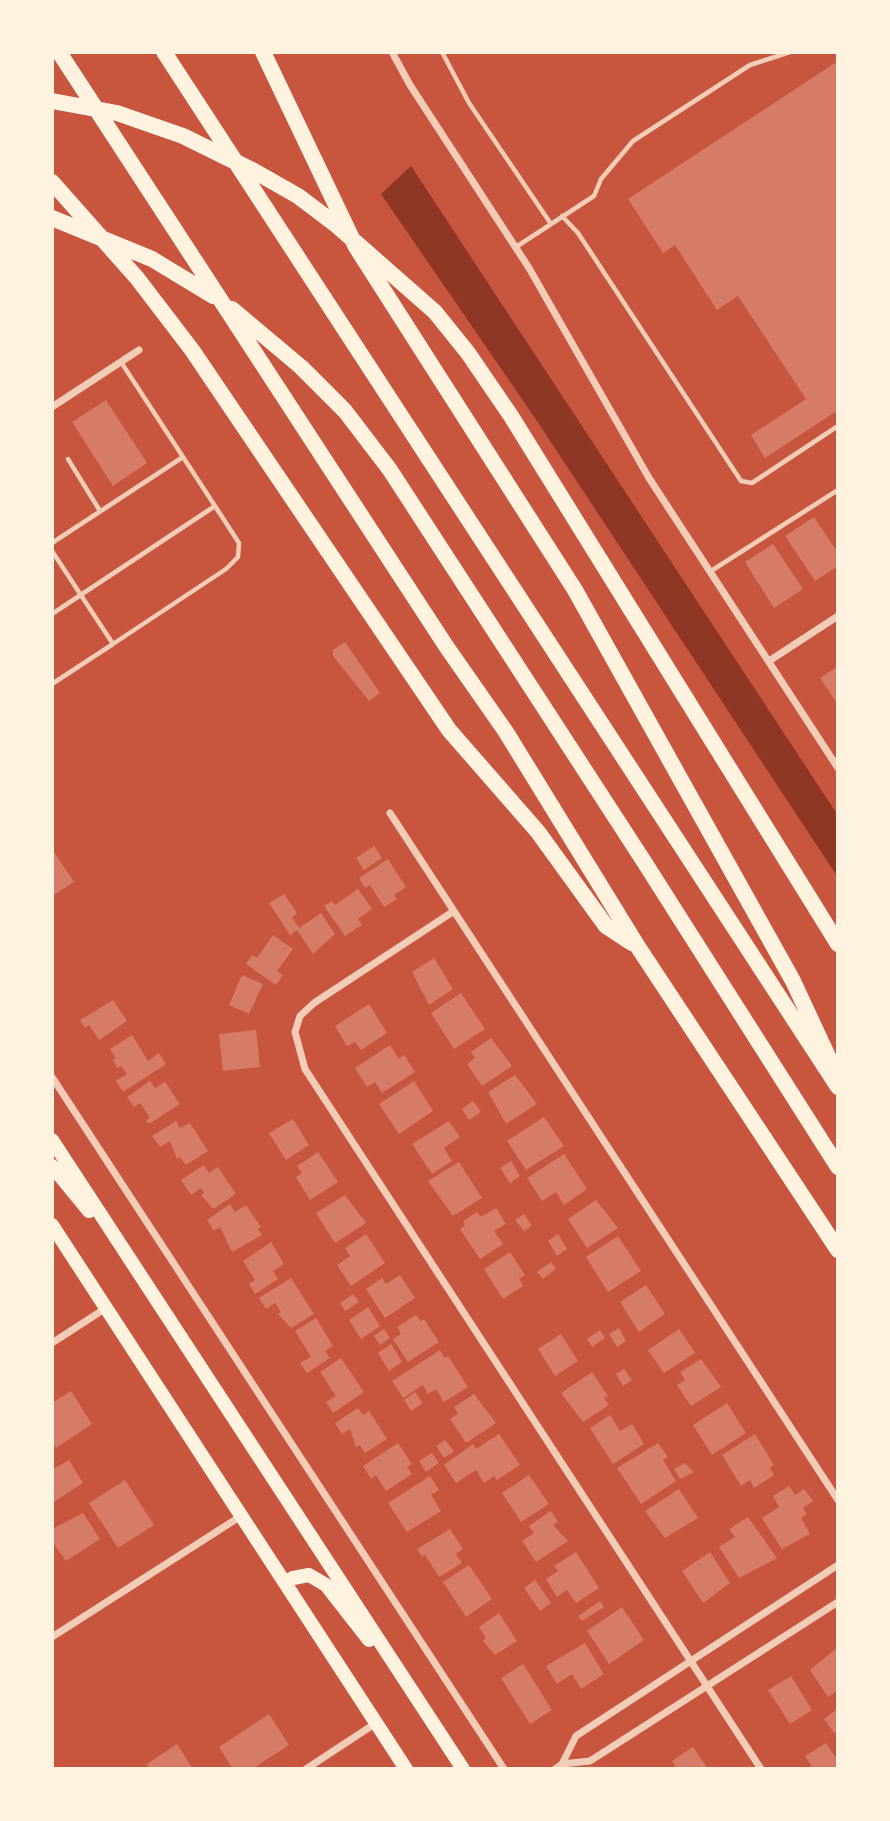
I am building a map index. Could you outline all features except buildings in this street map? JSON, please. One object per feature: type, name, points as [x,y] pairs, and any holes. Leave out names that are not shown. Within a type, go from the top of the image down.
[{"type":"highway","points":[[59,52],[446,646],[506,732],[638,947],[838,1250]]},
{"type":"highway","points":[[163,52],[838,1087]]},
{"type":"highway","points":[[263,52],[356,247],[575,590],[793,981],[838,1075]]},
{"type":"highway","points":[[52,101],[128,117],[183,136],[254,171],[298,196],[335,224],[435,312],[468,353],[511,416],[838,944]]},
{"type":"highway","points":[[52,182],[137,278],[192,350],[449,730],[538,832],[606,926],[638,947]]},
{"type":"highway","points":[[52,218],[131,250],[198,285],[252,324],[302,367],[345,411],[390,470],[838,1167]]},
{"type":"main road","points":[[52,1140],[463,1769]]},
{"type":"main road","points":[[52,1166],[140,1275]]},
{"type":"main road","points":[[52,1225],[405,1769]]},
{"type":"main road","points":[[285,1583],[309,1574],[326,1585],[424,1709]]},
{"type":"street","points":[[392,52],[516,247],[649,478],[838,768]]},
{"type":"street","points":[[52,407],[139,351]]},
{"type":"street","points":[[769,660],[838,616]]},
{"type":"street","points":[[390,813],[838,1500]]},
{"type":"street","points":[[454,911],[314,1003],[300,1016],[295,1032],[304,1069],[761,1769]]},
{"type":"street","points":[[52,1077],[504,1769]]},
{"type":"street","points":[[52,1343],[106,1308]]},
{"type":"street","points":[[52,1637],[241,1516]]},
{"type":"street","points":[[559,1766],[576,1736],[838,1564]]},
{"type":"street","points":[[559,1766],[590,1761],[838,1602]]},
{"type":"street","points":[[306,1769],[376,1723]]},
{"type":"lane","points":[[442,52],[469,103],[551,224]]},
{"type":"lane","points":[[516,247],[594,196],[601,179],[633,141],[750,65],[790,52]]},
{"type":"lane","points":[[562,216],[578,233],[741,481],[752,483],[838,426]]},
{"type":"lane","points":[[52,684],[226,569],[238,557],[239,543],[121,362]]},
{"type":"lane","points":[[52,543],[183,457]]},
{"type":"lane","points":[[68,458],[100,512]]},
{"type":"lane","points":[[710,571],[838,490]]},
{"type":"lane","points":[[52,614],[215,506]]},
{"type":"lane","points":[[52,551],[113,644]]},
{"type":"shaded area","points":[[411,166],[837,814],[837,876],[537,421],[381,194]]}]
